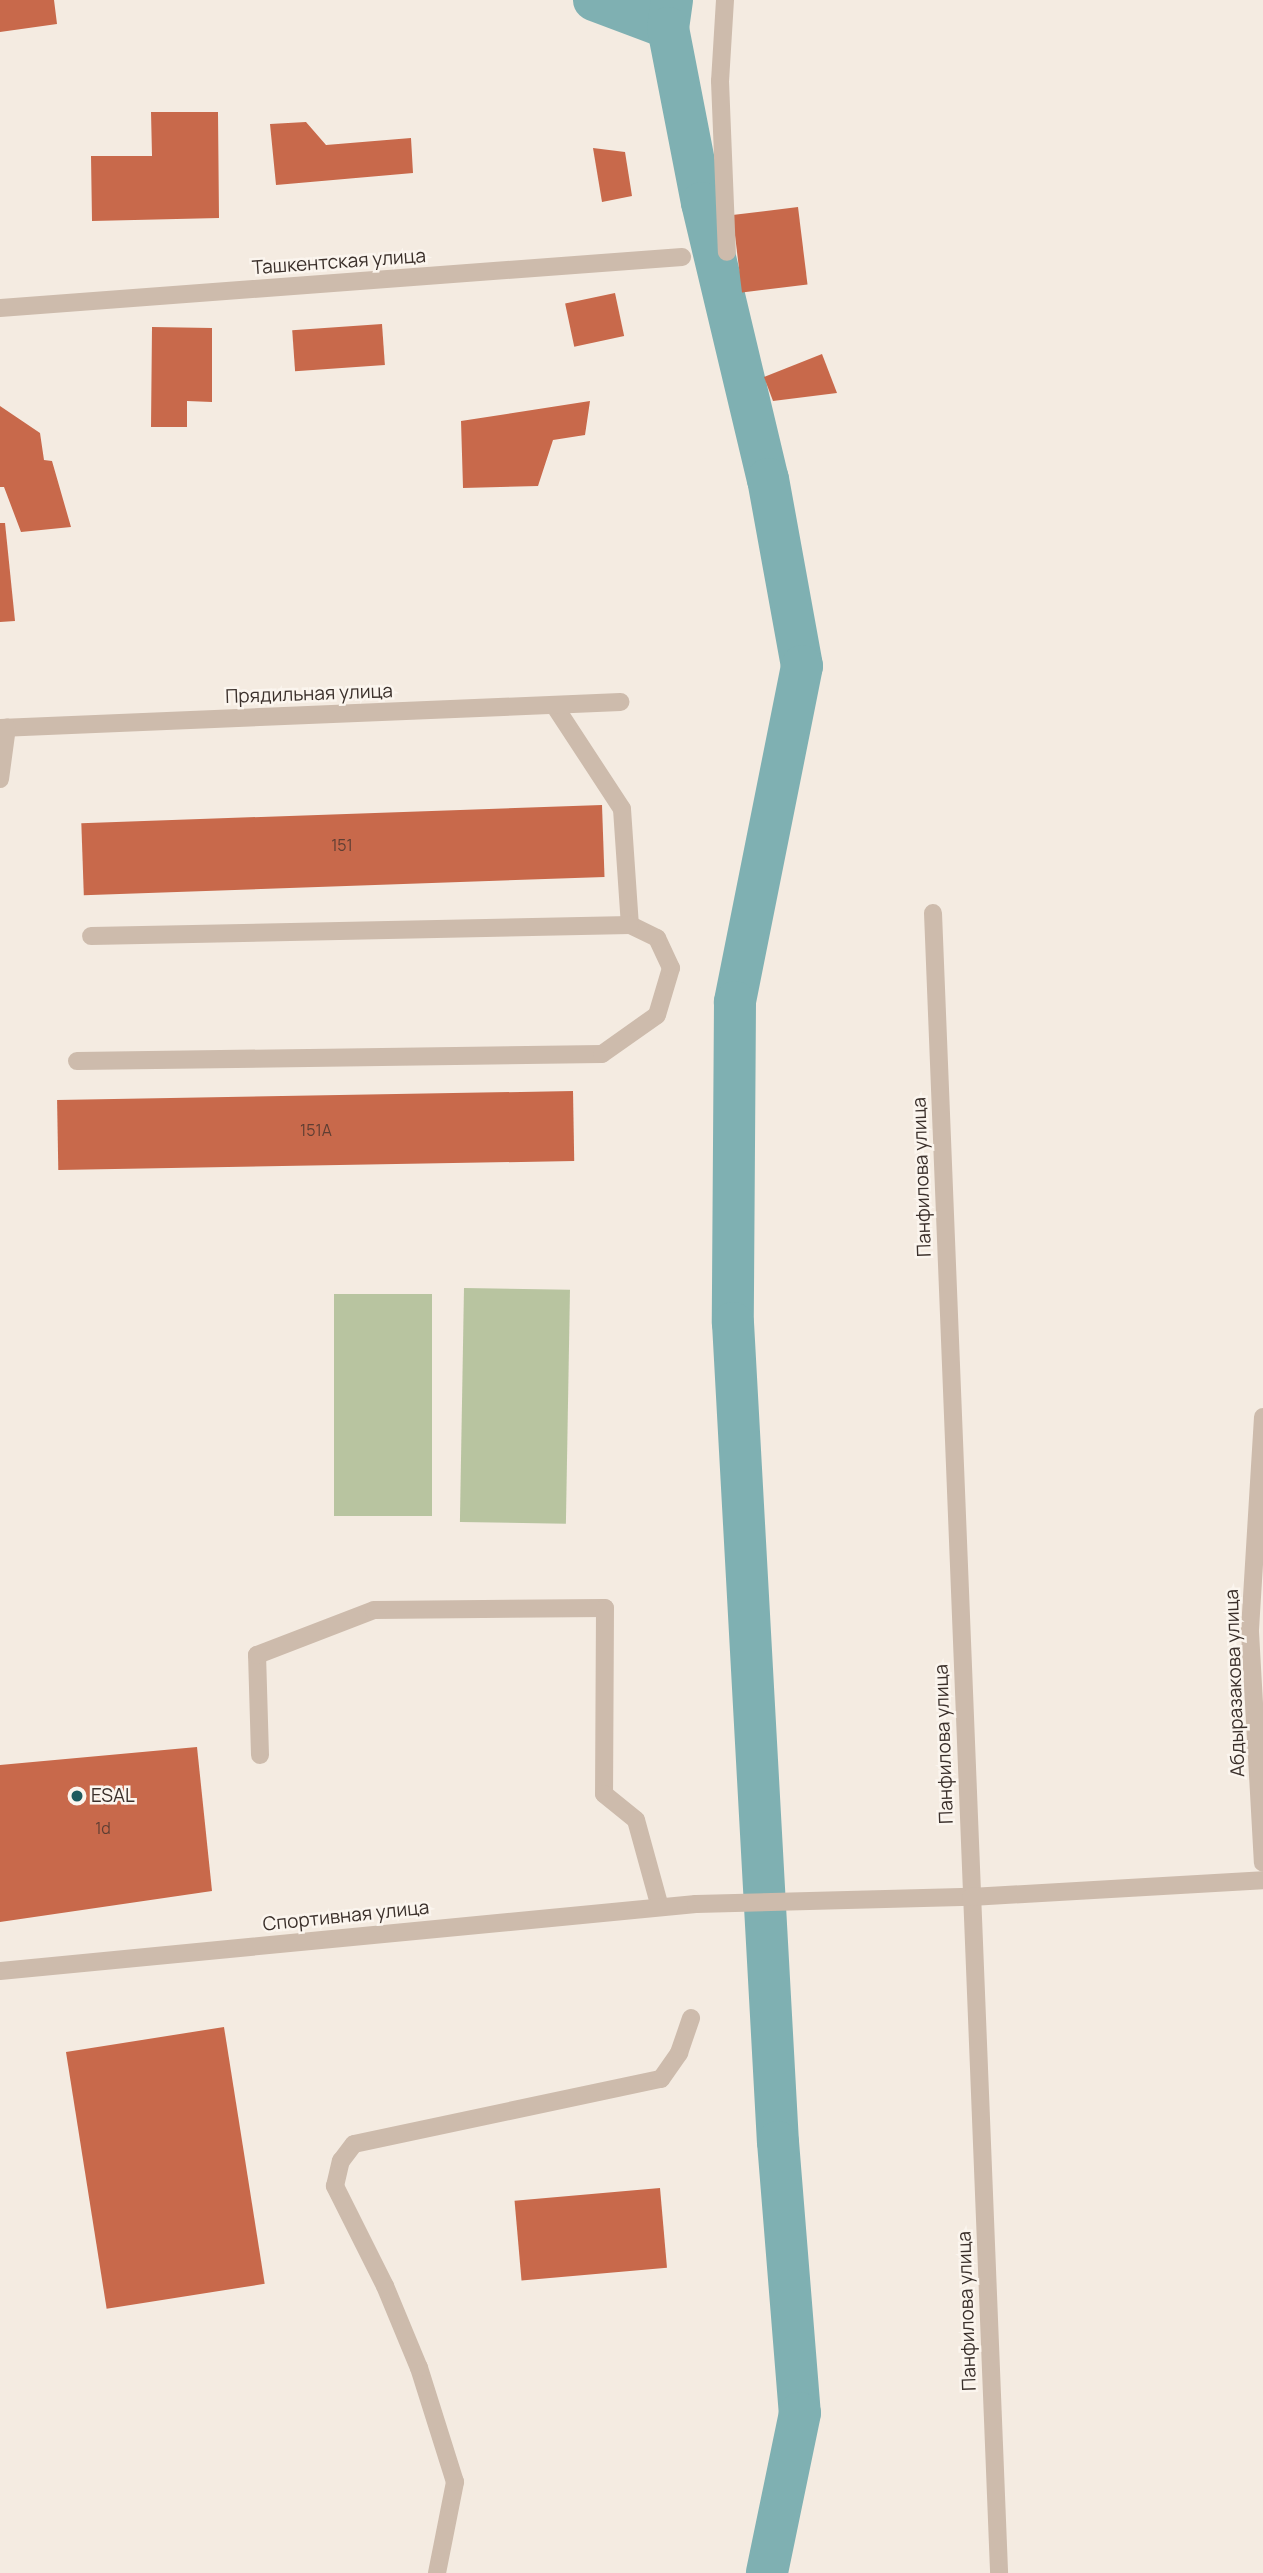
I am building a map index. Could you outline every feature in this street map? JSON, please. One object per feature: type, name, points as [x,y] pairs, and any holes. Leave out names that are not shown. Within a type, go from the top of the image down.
[{"type":"street","points":[[725,0],[719,81],[727,252]]},
{"type":"street","name":"Ташкентская улица","points":[[0,308],[682,257]]},
{"type":"street","name":"Прядильная улица","points":[[4,727],[620,702]]},
{"type":"street","points":[[554,705],[622,809],[630,925]]},
{"type":"street","points":[[0,779],[4,727]]},
{"type":"street","name":"Панфилова улица","points":[[933,913],[999,2573]]},
{"type":"street","points":[[77,1061],[602,1054],[657,1015],[671,968],[657,938],[630,925],[91,936]]},
{"type":"street","name":"Абдыразакова улица","points":[[1263,1417],[1250,1632],[1263,1863]]},
{"type":"street","points":[[260,1755],[257,1655],[374,1610],[605,1608],[604,1794],[636,1820],[660,1907]]},
{"type":"street","name":"Спортивная улица","points":[[0,1971],[696,1904],[971,1897],[1263,1880]]},
{"type":"street","points":[[437,2573],[455,2482],[414,2356],[335,2186],[341,2161],[354,2144],[661,2079],[679,2053],[691,2018]]},
{"type":"green space","points":[[464,1288],[570,1290],[566,1524],[460,1522]]},
{"type":"green space","points":[[334,1294],[432,1294],[432,1516],[334,1516]]},
{"type":"building","points":[[0,0],[54,0],[57,24],[0,32]]},
{"type":"building","points":[[151,112],[218,112],[219,218],[92,221],[91,156],[152,156]]},
{"type":"building","points":[[306,122],[326,145],[411,138],[413,173],[276,185],[270,124]]},
{"type":"building","points":[[593,148],[625,152],[632,196],[602,202]]},
{"type":"building","points":[[798,207],[808,284],[742,292],[732,215]]},
{"type":"building","points":[[615,293],[624,336],[574,347],[565,304]]},
{"type":"building","points":[[382,324],[385,365],[295,371],[292,330]]},
{"type":"building","points":[[152,327],[212,328],[212,402],[187,401],[187,427],[151,427]]},
{"type":"building","points":[[822,354],[837,393],[773,401],[764,377]]},
{"type":"building","points":[[590,401],[585,435],[553,440],[538,486],[463,488],[461,421]]},
{"type":"building","points":[[0,406],[40,433],[44,460],[52,461],[71,527],[21,532],[4,487],[0,487]]},
{"type":"building","points":[[0,523],[5,523],[15,621],[0,622]]},
{"type":"building","points":[[602,805],[605,877],[84,895],[81,823]]},
{"type":"building","points":[[573,1091],[574,1161],[58,1170],[57,1100]]},
{"type":"building","points":[[197,1747],[212,1891],[0,1922],[0,1765]]},
{"type":"building","points":[[224,2027],[265,2284],[107,2309],[66,2052]]},
{"type":"building","points":[[660,2188],[667,2268],[522,2280],[515,2201]]},
{"type":"waterway","points":[[594,0],[668,28]]},
{"type":"waterway","points":[[672,0],[668,28],[702,203],[768,479],[802,666],[735,1002],[733,1323],[778,2142],[800,2413],[767,2573]]},
{"type":"place","name":"ESAL","points":[[77,1796]]}]
